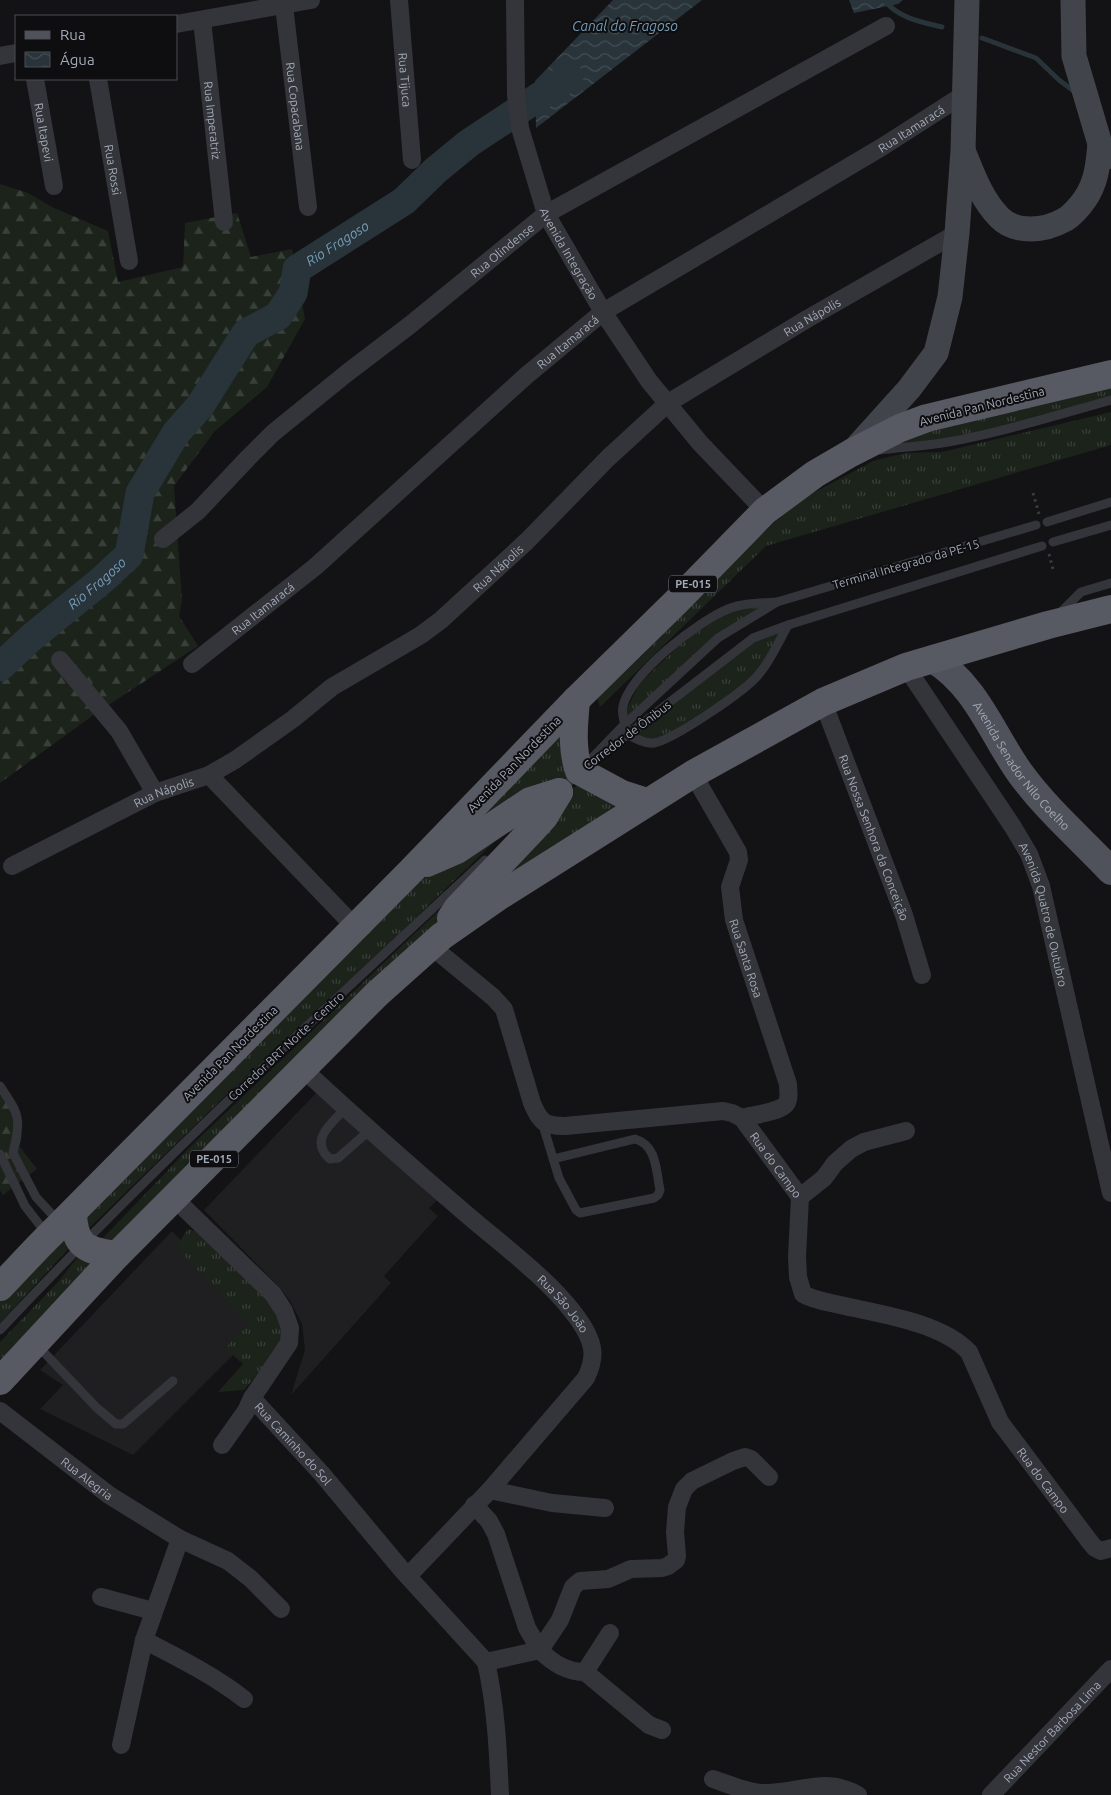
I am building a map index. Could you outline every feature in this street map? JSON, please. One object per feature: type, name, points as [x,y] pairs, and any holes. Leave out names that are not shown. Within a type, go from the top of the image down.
[{"type":"highway","name":"Avenida Pan Nordestina","points":[[0,1287],[412,870],[576,700],[765,511],[815,474],[900,428],[926,418],[1111,374]]},
{"type":"highway","name":"PE-015","points":[[0,1381],[117,1255],[377,994],[437,941],[498,897],[693,774],[823,702],[906,667],[1048,625],[1111,609]]},
{"type":"highway","points":[[576,700],[574,744],[576,762],[580,771],[622,794],[648,802]]},
{"type":"highway","points":[[412,870],[456,850],[530,801],[559,792]]},
{"type":"highway","points":[[437,941],[457,909],[544,817],[559,792]]},
{"type":"highway","points":[[61,1224],[73,1225],[82,1244],[90,1250],[117,1255]]},
{"type":"main road","points":[[851,453],[908,389],[936,352],[950,297],[957,233],[963,151],[967,0]]},
{"type":"main road","points":[[963,151],[980,190],[999,218],[1015,228],[1037,229],[1064,220],[1086,198],[1106,154],[1074,56],[1073,0]]},
{"type":"main road","name":"Avenida Senador Nilo Coelho","points":[[933,659],[954,674],[972,694],[1020,772],[1036,793],[1111,871]]},
{"type":"street","name":"Rua Tijuca","points":[[400,0],[412,160]]},
{"type":"street","name":"Avenida Integração","points":[[515,0],[516,95],[520,128],[546,214],[603,312],[649,381],[700,442],[765,511]]},
{"type":"street","points":[[178,24],[296,2]]},
{"type":"street","name":"Rua Copacabana","points":[[296,2],[308,207]]},
{"type":"street","name":"Rua Imperatriz","points":[[202,20],[224,222]]},
{"type":"street","name":"Rua Olindense","points":[[163,539],[198,511],[273,434],[347,372],[410,326],[546,214],[886,26]]},
{"type":"street","points":[[0,56],[15,53]]},
{"type":"street","name":"Rua Itapevi","points":[[35,80],[54,186]]},
{"type":"street","name":"Rua Rossi","points":[[98,80],[129,261]]},
{"type":"street","name":"Rua Itamaracá","points":[[192,664],[315,567],[528,375],[603,312],[882,148],[963,96]]},
{"type":"street","name":"Rua Nápolis","points":[[12,866],[155,793],[209,775],[235,760],[293,719],[332,687],[421,635],[441,620],[527,541],[608,458],[668,403],[807,319],[957,233]]},
{"type":"street","points":[[60,660],[119,731],[155,793]]},
{"type":"street","name":"Avenida Quatro de Outubro","points":[[906,667],[1029,854],[1041,886],[1111,1193]]},
{"type":"street","name":"Rua Nossa Senhora da Conceição","points":[[823,702],[904,915],[922,975]]},
{"type":"street","name":"Rua Santa Rosa","points":[[693,774],[738,852],[739,860],[730,887],[734,920],[788,1084],[789,1096],[786,1104],[779,1109],[742,1118]]},
{"type":"street","points":[[209,775],[355,927]]},
{"type":"street","points":[[437,941],[504,1008],[532,1103],[542,1122]]},
{"type":"street","name":"Rua São João","points":[[303,1069],[370,1130],[536,1274],[561,1298],[577,1318],[591,1342],[593,1365],[586,1378],[490,1490],[405,1573]]},
{"type":"street","name":"Rua do Campo","points":[[542,1122],[565,1126],[723,1111],[742,1118],[800,1197],[797,1257],[798,1277],[802,1294],[818,1300],[892,1317],[940,1331],[962,1344],[969,1352],[1000,1422],[1095,1548],[1101,1551],[1111,1548]]},
{"type":"street","points":[[800,1197],[824,1178],[835,1163],[850,1149],[864,1142],[906,1131]]},
{"type":"street","name":"Rua Caminho do Sol","points":[[174,1198],[274,1294],[284,1311],[290,1328],[289,1342],[252,1398],[322,1474],[405,1573],[486,1662]]},
{"type":"street","points":[[222,1445],[246,1411],[252,1398]]},
{"type":"street","name":"Rua Alegria","points":[[0,1411],[109,1495],[180,1539],[228,1561],[251,1579],[281,1609]]},
{"type":"street","points":[[499,1795],[493,1697],[486,1662],[540,1650],[560,1620],[573,1587],[580,1581],[608,1579],[631,1569],[662,1568],[676,1560],[678,1556],[675,1532],[677,1507],[684,1489],[692,1481],[745,1457],[751,1459],[769,1477]]},
{"type":"street","points":[[490,1490],[552,1504],[605,1508]]},
{"type":"street","points":[[474,1505],[489,1521],[496,1534],[527,1628],[545,1656],[567,1670],[585,1672],[648,1724],[662,1730]]},
{"type":"street","points":[[121,1745],[144,1640],[180,1539]]},
{"type":"street","points":[[101,1597],[153,1611]]},
{"type":"street","points":[[585,1672],[610,1633]]},
{"type":"street","points":[[144,1640],[224,1683],[244,1699]]},
{"type":"street","name":"Rua Nestor Barbosa Lima","points":[[991,1795],[1111,1669]]},
{"type":"street","points":[[713,1779],[748,1791],[762,1793],[825,1786],[840,1787],[858,1795]]},
{"type":"lane","points":[[851,453],[950,442],[1035,422],[1111,400]]},
{"type":"lane","points":[[1047,522],[1111,502]]},
{"type":"lane","name":"Terminal Integrado da PE-15","points":[[777,602],[1036,525]]},
{"type":"lane","points":[[1052,542],[1111,525]]},
{"type":"lane","name":"Terminal Integrado da PE-15","points":[[788,625],[1042,546]]},
{"type":"lane","points":[[1048,625],[1081,592],[1111,584]]},
{"type":"lane","points":[[777,602],[748,604],[728,609],[696,626],[678,639],[636,680],[628,694],[623,707],[624,725],[629,735],[652,743],[662,741],[691,725],[760,674],[788,625]]},
{"type":"lane","name":"Corredor de Ônibus","points":[[580,771],[624,725],[718,638],[777,602]]},
{"type":"lane","name":"Corredor de Ônibus","points":[[580,771],[753,638],[788,625]]},
{"type":"lane","points":[[522,826],[580,771]]},
{"type":"lane","name":"Corredor BRT Norte - Centro","points":[[0,1330],[82,1244],[266,1063],[493,853]]},
{"type":"lane","points":[[0,1086],[16,1109],[19,1126],[13,1153],[36,1197],[61,1224]]},
{"type":"lane","points":[[346,1108],[323,1133],[321,1144],[323,1153],[330,1159],[338,1158],[370,1130]]},
{"type":"lane","points":[[542,1122],[553,1159],[559,1178],[576,1210],[580,1212],[654,1198],[660,1190],[652,1152],[642,1141],[635,1139],[553,1159]]},
{"type":"lane","points":[[0,1154],[25,1206],[61,1224]]},
{"type":"lane","points":[[36,1343],[97,1408],[116,1424],[123,1424],[173,1381]]},
{"type":"shaded area","points":[[318,1091],[437,1200],[429,1208],[438,1216],[384,1276],[391,1283],[291,1395],[305,1350],[302,1324],[290,1301],[281,1289],[204,1210]]},
{"type":"shaded area","points":[[172,1231],[263,1325],[133,1455],[40,1409],[63,1385],[40,1370]]},
{"type":"green space","points":[[0,184],[28,193],[52,207],[108,231],[118,282],[183,267],[185,223],[237,213],[251,257],[292,249],[305,319],[267,387],[214,432],[174,486],[182,600],[179,616],[198,646],[95,714],[0,783]]},
{"type":"green space","points":[[1111,379],[1111,400],[950,442],[858,452],[900,431]]},
{"type":"green space","points":[[1111,412],[1111,445],[766,546],[600,707],[597,698],[642,656],[735,560],[775,522],[804,498],[873,461],[905,453],[942,452]]},
{"type":"green space","points":[[777,602],[718,638],[629,720],[624,715],[639,684],[686,639],[737,607]]},
{"type":"green space","points":[[788,625],[759,674],[662,741],[629,735],[753,638]]},
{"type":"green space","points":[[570,712],[573,771],[556,788],[450,849]]},
{"type":"green space","points":[[582,782],[639,807],[473,905],[568,792]]},
{"type":"green space","points":[[524,813],[402,931],[224,1097],[88,1229],[85,1217],[413,884]]},
{"type":"green space","points":[[472,879],[436,934],[117,1242],[100,1241],[194,1143]]},
{"type":"green space","points":[[0,1093],[12,1108],[22,1136],[19,1146],[37,1169],[3,1195],[0,1190]]},
{"type":"green space","points":[[68,1226],[74,1243],[0,1323],[0,1297]]},
{"type":"green space","points":[[188,1229],[198,1232],[250,1280],[273,1310],[280,1325],[282,1338],[280,1342],[244,1390],[218,1392],[243,1364],[225,1348],[249,1324],[176,1247]]},
{"type":"green space","points":[[81,1253],[99,1268],[0,1374],[0,1342],[58,1282]]},
{"type":"water","name":"Canal do Fragoso","points":[[613,0],[702,0],[536,128],[535,81]]},
{"type":"water","points":[[849,0],[903,0],[898,4],[854,13]]},
{"type":"waterway","points":[[884,0],[903,15],[942,27]]},
{"type":"waterway","points":[[982,38],[1036,58],[1075,92]]},
{"type":"waterway","name":"Rio Fragoso","points":[[0,667],[32,637],[102,580],[129,555],[140,493],[176,433],[200,406],[246,333],[278,316],[293,293],[297,269],[404,201],[436,170],[469,143],[569,77]]}]
